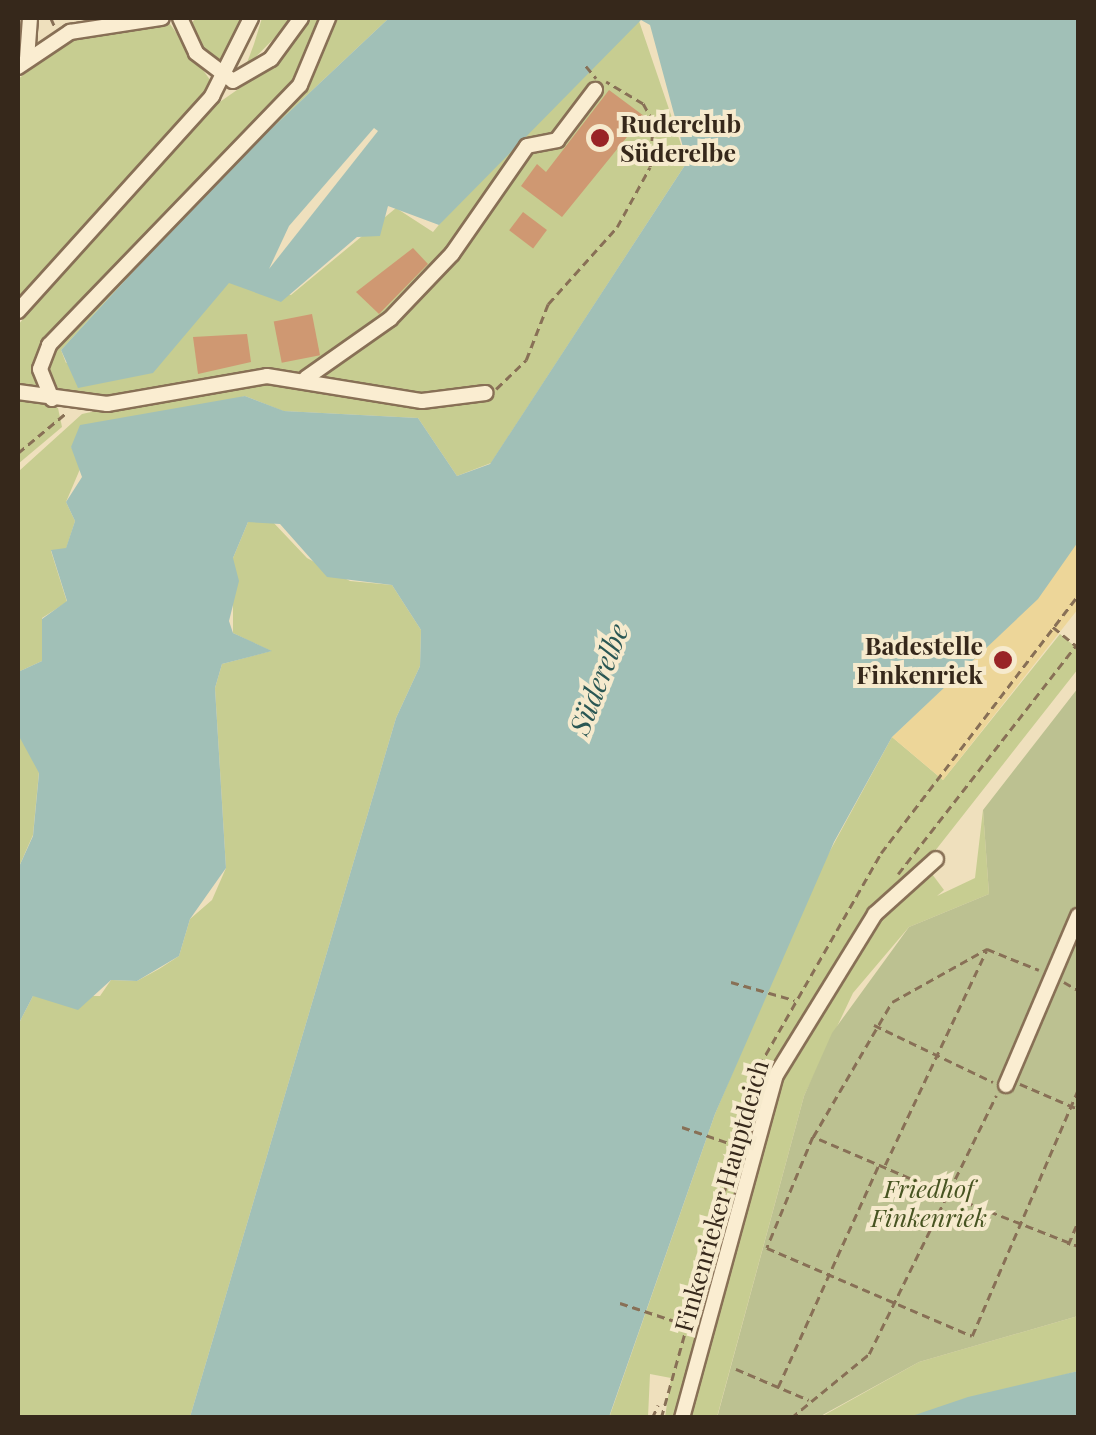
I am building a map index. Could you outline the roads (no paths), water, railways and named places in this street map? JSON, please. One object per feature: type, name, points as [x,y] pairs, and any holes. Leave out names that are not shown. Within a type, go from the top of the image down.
[{"type":"street","points":[[22,63],[30,18]]},
{"type":"street","points":[[22,63],[70,32],[120,19],[158,18]]},
{"type":"street","points":[[180,18],[196,53],[224,78],[238,80],[271,59],[301,18]]},
{"type":"street","points":[[18,311],[224,78],[251,18]]},
{"type":"street","points":[[52,400],[40,369],[48,345],[300,85],[328,18]]},
{"type":"street","points":[[306,378],[390,319],[452,254],[527,146],[557,140],[598,86]]},
{"type":"street","points":[[18,392],[72,403],[242,376],[306,378],[422,402],[485,393]]},
{"type":"street","name":"Finkenrieker Hauptdeich","points":[[682,1418],[776,1075],[875,914],[936,859]]},
{"type":"street","points":[[1003,1085],[1078,916]]},
{"type":"water","name":"Süderelbe","points":[[389,18],[1078,18],[1078,542],[1038,599],[892,737],[834,842],[715,1114],[609,1417],[190,1417],[396,718],[420,666],[421,630],[392,585],[327,577],[280,524],[248,522],[233,558],[239,581],[229,621],[233,633],[272,651],[222,664],[215,688],[226,868],[190,919],[179,956],[137,981],[111,980],[78,1010],[33,996],[18,1025],[18,869],[33,836],[39,773],[20,738],[18,672],[42,661],[42,619],[67,601],[51,550],[66,548],[75,521],[66,502],[82,477],[71,447],[80,425],[245,396],[284,411],[418,418],[457,476],[490,464],[687,162],[650,25],[641,20],[439,225],[388,206],[380,236],[357,237],[281,302],[229,283],[153,373],[78,388],[61,350],[222,175]]},
{"type":"water","points":[[1078,1371],[1078,1417],[909,1417],[968,1397]]},
{"type":"place","name":"Ruderclub Süderelbe","points":[[600,138]]},
{"type":"place","name":"Badestelle Finkenriek","points":[[1003,660]]},
{"type":"park label","name":"Friedhof Finkenriek","points":[[929,1204]]}]
